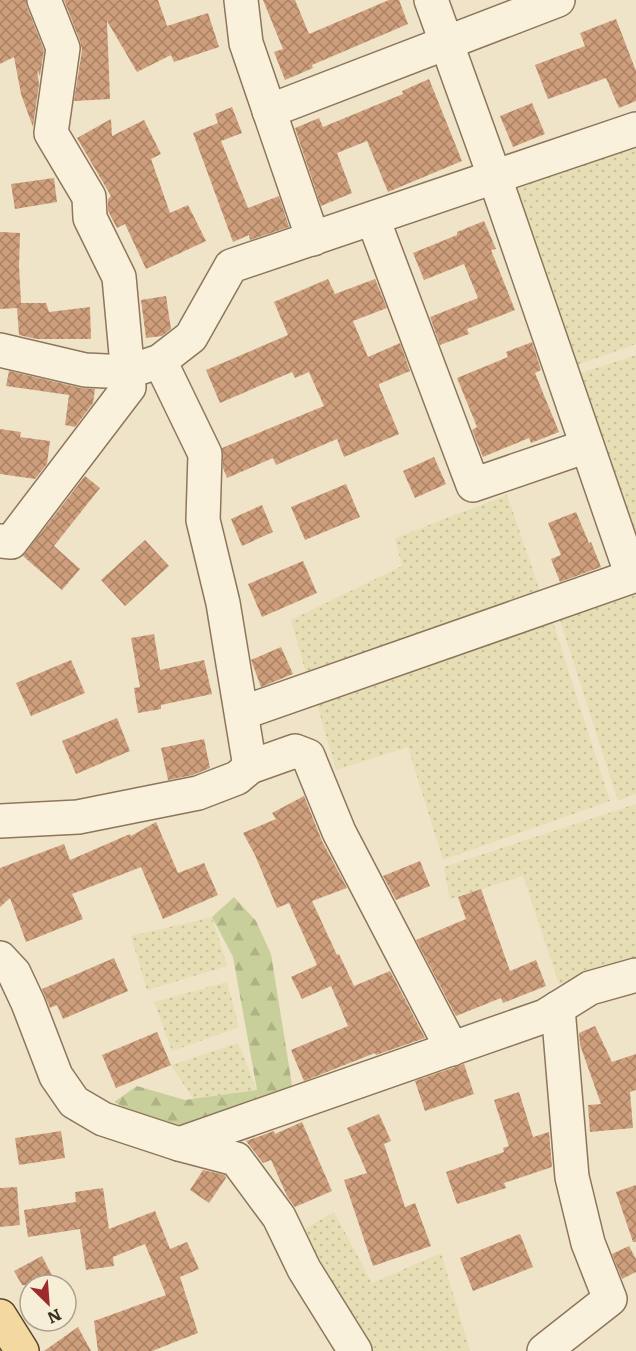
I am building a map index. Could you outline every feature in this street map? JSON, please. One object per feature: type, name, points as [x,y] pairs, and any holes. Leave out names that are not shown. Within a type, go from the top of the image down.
[{"type":"main road","points":[[0,1316],[22,1351]]},
{"type":"street","points":[[0,541],[11,542],[129,387],[119,277],[90,218],[89,196],[51,133],[63,48],[44,0]]},
{"type":"street","points":[[241,0],[246,44],[313,239]]},
{"type":"street","points":[[242,713],[634,575],[431,0]]},
{"type":"street","points":[[269,111],[558,0]]},
{"type":"street","points":[[0,350],[85,370],[128,372],[160,361],[191,337],[231,266],[636,129]]},
{"type":"street","points":[[373,219],[472,485],[587,446]]},
{"type":"street","points":[[160,361],[205,454],[203,520],[223,603],[250,766]]},
{"type":"street","points":[[0,821],[78,817],[198,793],[237,778],[250,766],[295,751],[308,756],[339,832],[452,1049]]},
{"type":"street","points":[[0,958],[14,974],[56,1076],[74,1102],[104,1119],[179,1144],[236,1159],[279,1217],[304,1269],[355,1351]]},
{"type":"street","points":[[179,1144],[545,1016],[590,988],[636,975]]},
{"type":"street","points":[[544,1351],[610,1299],[588,1243],[572,1177],[558,1008]]},
{"type":"shaded area","points":[[636,141],[636,344],[571,367],[514,180]]},
{"type":"shaded area","points":[[636,355],[636,563],[572,376]]},
{"type":"shaded area","points":[[507,495],[542,597],[307,677],[291,620],[402,566],[395,538]]},
{"type":"shaded area","points":[[636,590],[636,794],[618,801],[559,617]]},
{"type":"shaded area","points":[[551,616],[610,801],[443,860],[408,747],[336,770],[315,697]]},
{"type":"shaded area","points":[[636,804],[636,961],[559,984],[523,876],[450,899],[444,867]]},
{"type":"shaded area","points":[[212,917],[227,966],[147,990],[131,936]]},
{"type":"shaded area","points":[[227,982],[239,1027],[172,1051],[154,1002]]},
{"type":"shaded area","points":[[238,1043],[257,1090],[194,1100],[171,1065]]},
{"type":"shaded area","points":[[334,1212],[372,1283],[441,1253],[470,1351],[369,1351],[300,1232]]},
{"type":"green space","points":[[234,897],[256,921],[271,954],[293,1091],[193,1127],[161,1126],[114,1102],[137,1086],[185,1100],[257,1090],[233,957],[212,917]]},
{"type":"building","points":[[0,0],[26,0],[44,50],[40,76],[37,70],[39,84],[33,127],[21,94],[14,57],[0,64]]},
{"type":"building","points":[[64,0],[158,0],[167,26],[208,13],[219,47],[174,62],[171,55],[137,72],[107,21],[110,99],[74,101],[82,50]]},
{"type":"building","points":[[263,0],[295,0],[309,34],[389,0],[399,0],[408,24],[312,65],[313,68],[285,80],[274,52],[283,49]]},
{"type":"building","points":[[616,19],[636,71],[636,101],[619,108],[606,78],[548,99],[535,65],[585,46],[580,33]]},
{"type":"building","points":[[429,79],[462,161],[388,192],[367,141],[337,153],[352,193],[321,206],[295,128],[319,118],[323,127],[403,94],[402,91]]},
{"type":"building","points":[[532,103],[545,134],[513,147],[500,116]]},
{"type":"building","points":[[232,107],[242,133],[221,141],[248,208],[279,196],[289,227],[250,240],[249,235],[233,242],[193,133],[218,123],[215,114]]},
{"type":"building","points":[[111,119],[112,136],[144,120],[161,154],[151,159],[170,213],[188,205],[206,241],[146,269],[125,224],[117,228],[108,211],[108,199],[111,196],[77,138]]},
{"type":"building","points":[[54,178],[57,202],[15,209],[11,184]]},
{"type":"building","points":[[484,221],[496,249],[491,250],[515,310],[467,329],[469,334],[440,345],[430,317],[478,298],[464,264],[424,280],[413,253]]},
{"type":"building","points":[[0,232],[20,233],[21,303],[46,303],[49,312],[90,307],[91,339],[37,339],[19,335],[17,308],[0,309]]},
{"type":"building","points":[[328,279],[335,294],[375,279],[387,308],[353,321],[368,357],[400,343],[410,371],[379,384],[399,434],[344,457],[337,439],[276,465],[273,458],[227,478],[223,468],[222,448],[324,406],[309,372],[295,378],[292,372],[220,403],[206,370],[288,335],[274,302]]},
{"type":"building","points":[[166,296],[171,329],[162,336],[146,338],[141,300]]},
{"type":"building","points":[[532,342],[541,370],[535,373],[559,432],[531,443],[529,438],[483,457],[472,430],[477,427],[457,378],[508,357],[506,352]]},
{"type":"building","points":[[9,371],[81,388],[95,389],[93,403],[75,427],[65,425],[69,395],[6,386]]},
{"type":"building","points":[[0,429],[21,432],[20,437],[50,441],[47,464],[35,479],[0,474]]},
{"type":"building","points":[[434,457],[446,484],[415,498],[403,471]]},
{"type":"building","points":[[85,476],[100,488],[54,546],[80,569],[62,590],[23,556]]},
{"type":"building","points":[[346,484],[360,517],[305,540],[291,507]]},
{"type":"building","points":[[262,505],[273,532],[242,546],[231,519]]},
{"type":"building","points":[[576,512],[601,567],[560,582],[551,559],[561,555],[548,523]]},
{"type":"building","points":[[145,540],[169,566],[125,606],[101,580]]},
{"type":"building","points":[[303,561],[317,593],[262,617],[248,584]]},
{"type":"building","points":[[154,634],[160,670],[204,660],[212,694],[161,705],[161,709],[138,713],[134,688],[140,687],[131,638]]},
{"type":"building","points":[[281,647],[293,674],[261,687],[251,660]]},
{"type":"building","points":[[71,660],[85,693],[31,716],[16,683]]},
{"type":"building","points":[[117,718],[130,751],[76,774],[62,741]]},
{"type":"building","points":[[204,739],[210,768],[193,775],[168,780],[161,748]]},
{"type":"building","points":[[304,796],[322,841],[347,888],[312,901],[337,955],[339,954],[354,986],[390,971],[425,1038],[376,1055],[375,1053],[304,1081],[291,1050],[348,1026],[331,986],[302,999],[291,977],[317,965],[289,903],[277,908],[255,855],[243,833],[276,819],[272,813]]},
{"type":"building","points":[[156,822],[178,873],[204,863],[218,895],[163,919],[141,867],[72,894],[83,919],[26,942],[10,898],[0,907],[0,868],[64,844],[70,860],[130,834],[131,836]]},
{"type":"building","points":[[420,861],[430,886],[396,900],[383,876]]},
{"type":"building","points":[[481,889],[510,971],[536,960],[546,986],[503,1003],[501,998],[456,1016],[416,940],[466,919],[458,897]]},
{"type":"building","points":[[114,958],[128,991],[63,1019],[57,1005],[50,1008],[42,989]]},
{"type":"building","points":[[595,1026],[612,1062],[636,1054],[636,1090],[630,1092],[633,1128],[590,1132],[588,1105],[601,1104],[580,1045],[579,1033]]},
{"type":"building","points":[[157,1032],[171,1065],[116,1088],[102,1055]]},
{"type":"building","points":[[464,1064],[474,1094],[425,1111],[415,1081]]},
{"type":"building","points":[[519,1092],[533,1137],[549,1132],[552,1167],[504,1183],[506,1188],[457,1204],[446,1172],[504,1152],[503,1148],[509,1146],[494,1100]]},
{"type":"building","points":[[379,1114],[391,1141],[384,1144],[405,1207],[415,1203],[431,1246],[373,1266],[344,1180],[367,1173],[347,1128]]},
{"type":"building","points":[[302,1122],[332,1191],[295,1207],[287,1196],[271,1160],[263,1163],[246,1141],[274,1131],[275,1134]]},
{"type":"building","points":[[61,1131],[65,1158],[19,1165],[15,1138]]},
{"type":"building","points":[[203,1170],[225,1175],[226,1178],[209,1203],[190,1190]]},
{"type":"building","points":[[636,1185],[636,1242],[633,1242],[616,1192]]},
{"type":"building","points":[[17,1187],[20,1225],[0,1227],[0,1188]]},
{"type":"building","points":[[103,1188],[109,1229],[155,1211],[170,1249],[187,1242],[199,1269],[180,1277],[198,1333],[152,1351],[98,1351],[94,1321],[166,1295],[145,1244],[113,1257],[114,1266],[86,1270],[80,1229],[28,1237],[24,1210],[76,1202],[75,1192]]},
{"type":"building","points":[[520,1234],[533,1267],[473,1291],[460,1258]]},
{"type":"building","points":[[629,1246],[636,1259],[636,1272],[622,1279],[612,1254]]},
{"type":"building","points":[[42,1256],[51,1273],[18,1273],[18,1278],[14,1271]]},
{"type":"building","points":[[78,1327],[91,1351],[44,1351],[70,1333],[78,1333]]}]
